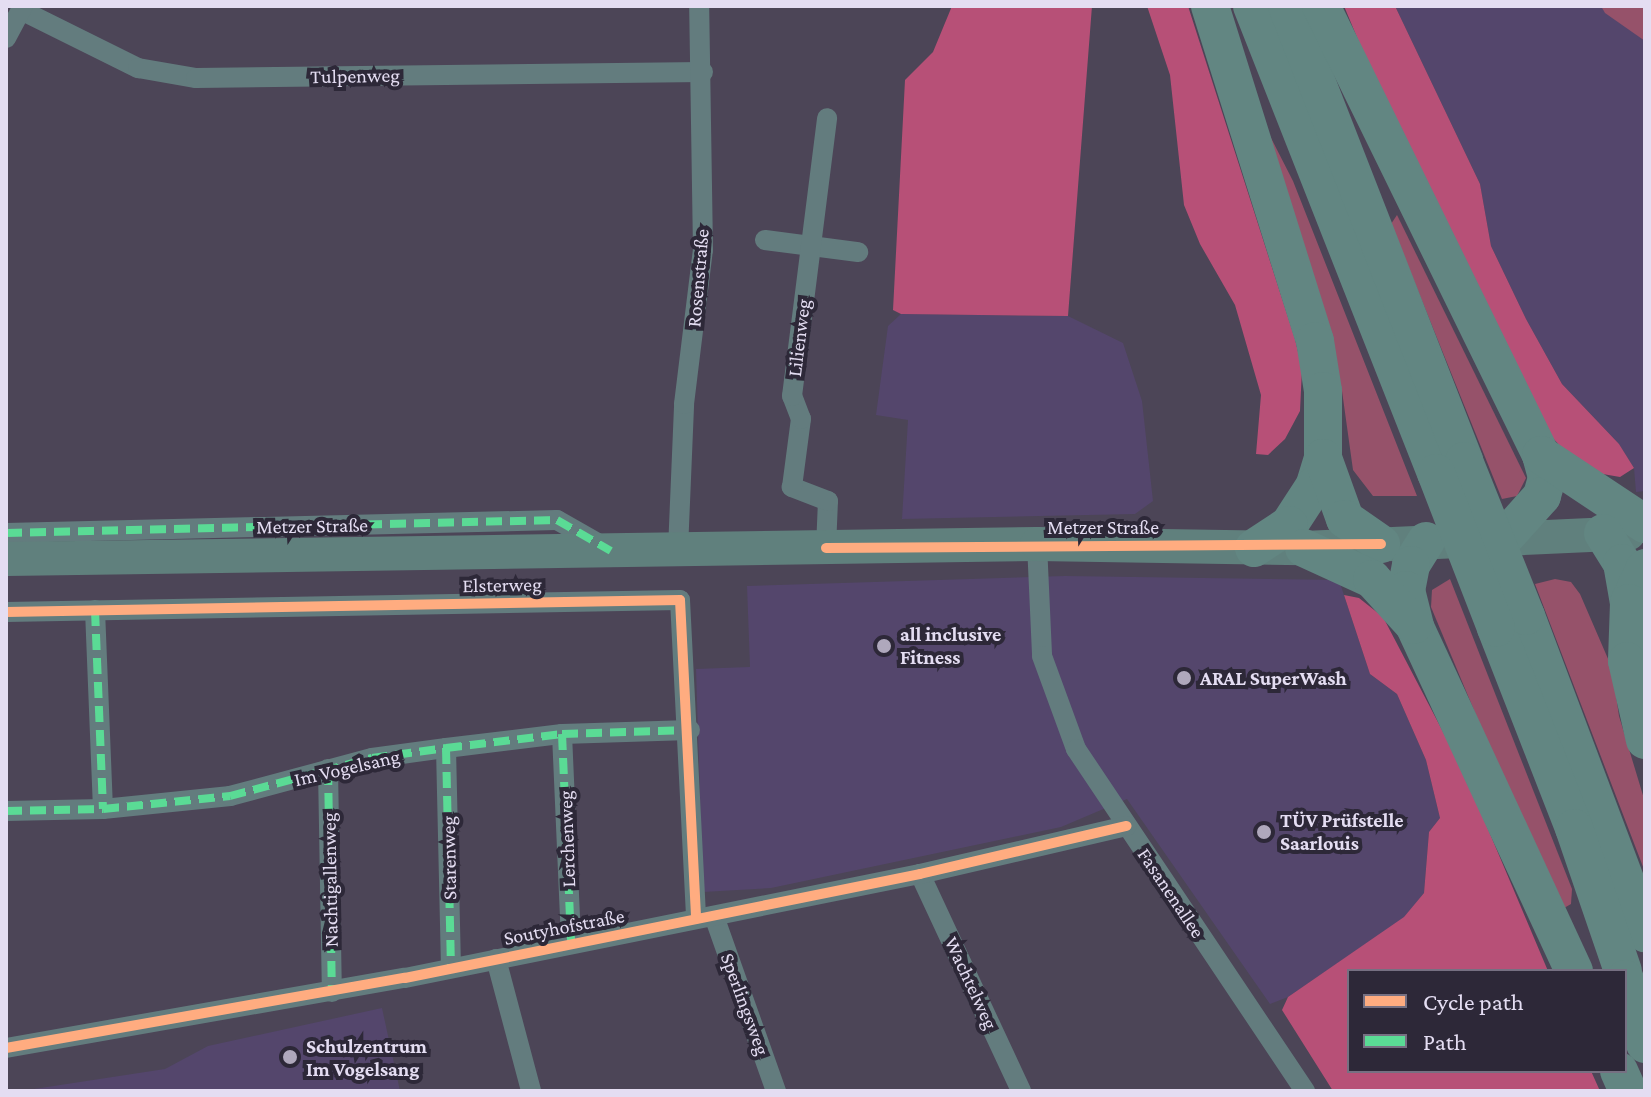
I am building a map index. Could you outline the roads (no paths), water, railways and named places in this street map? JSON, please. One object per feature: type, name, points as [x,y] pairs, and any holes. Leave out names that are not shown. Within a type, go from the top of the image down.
[{"type":"highway","points":[[1210,6],[1315,341],[1323,391],[1323,458],[1345,519],[1381,544]]},
{"type":"highway","points":[[1252,6],[1645,933]]},
{"type":"highway","points":[[1287,6],[1450,467]]},
{"type":"highway","points":[[1321,6],[1541,455],[1547,478],[1542,496],[1506,536]]},
{"type":"highway","points":[[1541,455],[1645,524]]},
{"type":"highway","points":[[1254,548],[1303,509],[1323,458]]},
{"type":"highway","points":[[1603,533],[1622,563],[1629,603],[1627,661],[1645,740]]},
{"type":"highway","points":[[1426,541],[1411,565],[1406,590],[1415,627],[1573,969]]},
{"type":"highway","points":[[1304,548],[1372,579],[1415,627]]},
{"type":"highway","points":[[1629,603],[1645,568]]},
{"type":"highway","points":[[1511,622],[1574,828],[1622,969]]},
{"type":"highway","points":[[1627,986],[1645,1044]]},
{"type":"main road","name":"Metzer Straße","points":[[6,559],[1037,544],[1304,548],[1506,536],[1645,532]]},
{"type":"street","name":"Rosenstraße","points":[[678,550],[683,417],[703,250],[703,72],[699,6]]},
{"type":"street","name":"Tulpenweg","points":[[22,8],[138,68],[196,78],[703,72]]},
{"type":"street","points":[[6,38],[22,8]]},
{"type":"street","name":"Lilienweg","points":[[826,548],[828,501],[792,487],[801,419],[792,396],[827,118]]},
{"type":"street","points":[[765,240],[858,252]]},
{"type":"street","name":"Metzer Straße","points":[[6,533],[557,520],[611,551]]},
{"type":"street","name":"Fasanenallee","points":[[1037,544],[1042,656],[1050,690],[1076,749],[1305,1091]]},
{"type":"street","name":"Elsterweg","points":[[6,612],[680,600],[705,918]]},
{"type":"street","points":[[95,610],[103,809]]},
{"type":"street","name":"Im Vogelsang","points":[[6,811],[103,809],[230,796],[328,769],[446,748],[562,734],[690,730]]},
{"type":"street","name":"Lerchenweg","points":[[562,734],[571,943]]},
{"type":"street","name":"Starenweg","points":[[446,748],[451,968]]},
{"type":"street","name":"Nachtigallenweg","points":[[328,769],[332,992]]},
{"type":"street","name":"Soutyhofstraße","points":[[6,1048],[332,992],[920,874],[1126,826]]},
{"type":"street","name":"Wachtelweg","points":[[920,874],[1021,1091]]},
{"type":"street","name":"Sperlingsweg","points":[[705,918],[776,1091]]},
{"type":"street","points":[[496,959],[531,1091]]},
{"type":"place","name":"all inclusive Fitness","points":[[884,646]]},
{"type":"place","name":"ARAL SuperWash","points":[[1184,678]]},
{"type":"place","name":"TÜV Prüfstelle Saarlouis","points":[[1264,832]]},
{"type":"place","name":"Schulzentrum Im Vogelsang","points":[[290,1057]]}]
